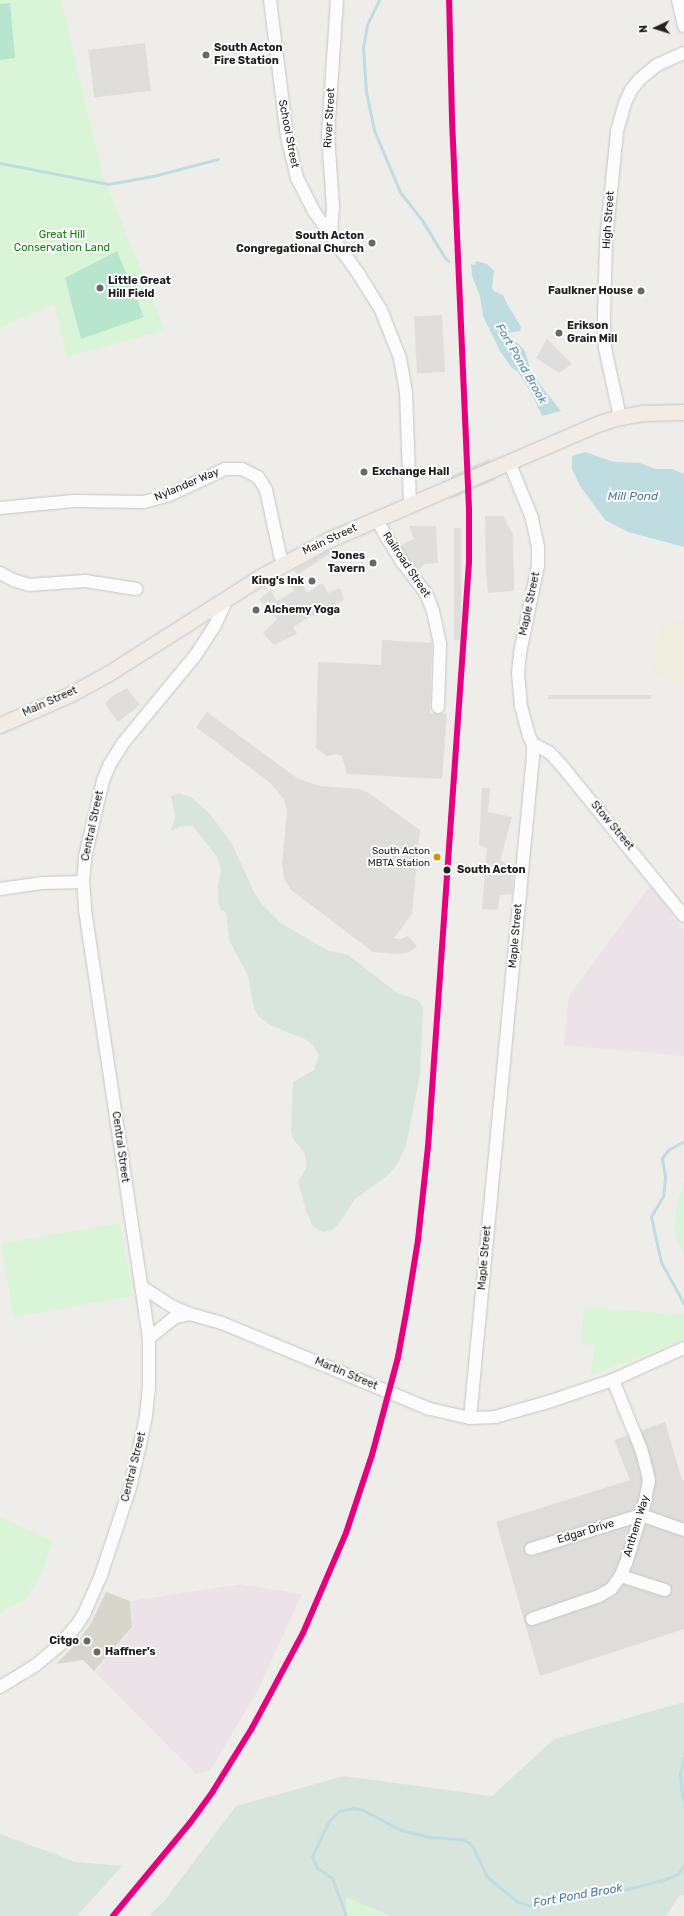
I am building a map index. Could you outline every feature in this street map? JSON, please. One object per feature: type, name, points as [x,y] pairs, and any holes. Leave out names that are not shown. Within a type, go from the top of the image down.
[{"type":"main road","name":"Main Street","points":[[0,724],[71,694],[109,674],[283,563],[328,540],[600,423],[620,417],[648,413],[684,412]]},
{"type":"street","name":"School Street","points":[[270,0],[278,75],[292,162],[307,199],[381,310],[399,354],[405,388],[410,504]]},
{"type":"street","name":"River Street","points":[[331,235],[334,213],[328,135],[337,0]]},
{"type":"street","points":[[678,0],[684,26]]},
{"type":"street","name":"High Street","points":[[620,417],[605,348],[604,318],[606,242],[617,131],[625,103],[631,90],[639,80],[657,65],[684,53]]},
{"type":"street","name":"Maple Street","points":[[470,1418],[529,807],[533,744],[522,712],[518,673],[521,646],[538,565],[537,541],[529,510],[509,462]]},
{"type":"street","name":"Nylander Way","points":[[0,508],[74,501],[144,502],[167,496],[225,469],[242,469],[258,477],[266,490],[283,563]]},
{"type":"street","name":"Railroad Street","points":[[377,518],[386,536],[403,563],[426,593],[433,611],[440,644],[438,707]]},
{"type":"street","points":[[0,573],[13,580],[29,585],[85,581],[136,589]]},
{"type":"street","name":"Central Street","points":[[0,1687],[30,1670],[59,1646],[76,1626],[91,1602],[130,1488],[139,1449],[146,1415],[149,1384],[149,1338],[85,908],[84,882],[86,857],[103,780],[110,764],[123,743],[194,656],[215,626],[227,599]]},
{"type":"street","name":"Stow Street","points":[[533,744],[549,752],[562,766],[684,916]]},
{"type":"street","points":[[0,889],[42,883],[84,882]]},
{"type":"street","name":"Martin Street","points":[[142,1287],[173,1307],[190,1314],[222,1322],[430,1409],[470,1418],[495,1417],[511,1413],[613,1380],[684,1348]]},
{"type":"street","points":[[149,1338],[175,1317],[190,1314]]},
{"type":"street","name":"Anthem Way","points":[[532,1618],[599,1596],[611,1589],[621,1576],[647,1494],[647,1470],[613,1380]]},
{"type":"street","points":[[641,1515],[684,1530]]},
{"type":"street","name":"Edgar Drive","points":[[531,1549],[641,1515]]},
{"type":"street","points":[[621,1576],[665,1590]]},
{"type":"shaded area","points":[[145,43],[151,91],[94,98],[88,50]]},
{"type":"shaded area","points":[[442,315],[445,372],[417,373],[414,316]]},
{"type":"shaded area","points":[[547,339],[572,364],[559,373],[536,358]]},
{"type":"shaded area","points":[[485,516],[503,516],[513,535],[514,591],[488,593],[486,573]]},
{"type":"shaded area","points":[[409,526],[436,526],[438,563],[424,564],[417,572],[398,546],[414,539]]},
{"type":"shaded area","points":[[454,528],[461,528],[461,640],[454,640]]},
{"type":"shaded area","points":[[329,550],[331,553],[297,575],[294,570]]},
{"type":"shaded area","points":[[297,575],[307,593],[323,583],[328,593],[340,588],[344,600],[314,616],[313,615],[293,627],[297,634],[274,645],[263,633],[277,619],[259,599],[271,590],[277,601],[294,591],[288,580]]},
{"type":"shaded area","points":[[667,621],[684,621],[684,686],[680,686],[675,680],[651,676],[660,628]]},
{"type":"shaded area","points":[[382,640],[432,643],[430,713],[447,714],[442,779],[347,774],[342,756],[337,754],[327,756],[316,748],[318,662],[381,665]]},
{"type":"shaded area","points":[[127,688],[140,705],[118,722],[105,704],[112,696]]},
{"type":"shaded area","points":[[548,695],[651,695],[651,699],[548,699]]},
{"type":"shaded area","points":[[207,712],[297,778],[320,786],[359,789],[367,792],[420,830],[412,914],[394,938],[401,939],[408,936],[417,946],[414,949],[407,953],[396,954],[373,952],[291,890],[284,879],[282,864],[287,811],[284,799],[269,782],[196,727]]},
{"type":"shaded area","points":[[482,788],[490,788],[488,812],[512,817],[500,861],[514,866],[512,894],[500,895],[498,910],[482,909],[487,848],[479,845]]},
{"type":"shaded area","points":[[179,793],[191,797],[210,814],[232,844],[254,892],[262,904],[282,924],[327,950],[348,955],[396,992],[419,1001],[423,1008],[420,1075],[406,1146],[396,1166],[387,1176],[355,1199],[337,1226],[330,1231],[323,1232],[312,1225],[306,1211],[298,1182],[306,1168],[306,1161],[304,1152],[294,1140],[291,1133],[293,1082],[314,1070],[319,1055],[313,1045],[307,1040],[270,1025],[258,1016],[254,1008],[248,976],[229,940],[226,912],[221,910],[218,902],[218,886],[221,870],[217,857],[193,826],[181,826],[171,831],[175,816],[171,796]]},
{"type":"shaded area","points":[[651,884],[684,931],[684,1056],[564,1045],[569,996]]},
{"type":"shaded area","points":[[665,1422],[682,1480],[684,1480],[684,1629],[540,1676],[496,1522],[630,1480],[614,1440]]},
{"type":"shaded area","points":[[241,1584],[302,1594],[258,1690],[210,1771],[196,1774],[95,1672],[133,1628],[131,1601]]},
{"type":"shaded area","points":[[106,1592],[130,1601],[132,1627],[94,1671],[83,1660],[56,1664],[75,1645],[90,1625]]},
{"type":"shaded area","points":[[684,1702],[684,1895],[679,1896],[666,1916],[149,1916],[165,1900],[236,1806],[344,1776],[492,1796],[554,1739]]},
{"type":"shaded area","points":[[0,1834],[76,1862],[122,1866],[77,1916],[0,1916]]},
{"type":"green space","name":"Great Hill Conservation Land","points":[[0,0],[61,0],[102,174],[165,330],[67,357],[54,304],[0,328]]},
{"type":"green space","points":[[10,3],[15,58],[0,60],[0,4]]},
{"type":"green space","name":"Little Great Hill Field","points":[[117,251],[144,317],[81,339],[65,278]]},
{"type":"green space","points":[[684,1180],[684,1258],[674,1225],[677,1205]]},
{"type":"green space","points":[[120,1223],[133,1296],[14,1317],[1,1244]]},
{"type":"green space","points":[[584,1307],[684,1315],[684,1339],[591,1376],[594,1345],[581,1344]]},
{"type":"green space","points":[[0,1516],[53,1541],[40,1577],[25,1599],[0,1613]]},
{"type":"green space","points":[[346,1897],[384,1913],[391,1916],[346,1916]]},
{"type":"water","points":[[476,261],[487,264],[494,271],[492,288],[494,291],[503,295],[521,327],[520,331],[508,333],[525,351],[531,371],[561,411],[542,416],[532,394],[518,372],[512,368],[500,351],[483,316],[480,296],[472,276],[471,264],[475,265]]},
{"type":"water","name":"Mill Pond","points":[[585,452],[614,462],[640,463],[655,469],[672,469],[684,474],[684,547],[628,532],[605,520],[580,486],[572,469],[572,456]]},
{"type":"pier","points":[[489,459],[495,480],[451,499],[451,476]]},
{"type":"waterway","name":"Fort Pond Brook","points":[[379,0],[367,25],[363,47],[366,92],[374,130],[400,192],[422,220],[448,261]]},
{"type":"waterway","points":[[0,163],[108,184],[153,176],[218,159]]},
{"type":"waterway","name":"Fort Pond Brook","points":[[684,1141],[668,1150],[662,1158],[665,1178],[663,1196],[651,1217],[661,1262],[684,1304]]},
{"type":"waterway","name":"Fort Pond Brook","points":[[684,1758],[680,1773],[682,1797],[684,1800]]},
{"type":"waterway","name":"Fort Pond Brook","points":[[346,1916],[332,1878],[317,1868],[312,1856],[329,1821],[339,1811],[354,1808],[363,1810],[401,1830],[430,1837],[461,1839],[468,1842],[473,1847],[487,1877],[518,1902],[532,1906],[623,1890],[660,1881],[678,1874],[684,1865]]},
{"type":"transit line","points":[[113,1916],[190,1823],[213,1791],[252,1728],[303,1633],[346,1533],[372,1455],[398,1357],[407,1308],[418,1240],[428,1147],[469,562],[469,509],[452,119],[449,0]]},
{"type":"place","name":"South Acton Fire Station","points":[[206,55]]},
{"type":"place","name":"South Acton Congregational Church","points":[[372,243]]},
{"type":"place","name":"Little Great Hill Field","points":[[100,288]]},
{"type":"place","name":"Faulkner House","points":[[641,291]]},
{"type":"place","name":"Erikson Grain Mill","points":[[559,333]]},
{"type":"place","name":"Exchange Hall","points":[[364,472]]},
{"type":"place","name":"Jones Tavern","points":[[373,563]]},
{"type":"place","name":"King's Ink","points":[[312,581]]},
{"type":"place","name":"Alchemy Yoga","points":[[256,610]]},
{"type":"place","name":"South Acton MBTA Station","points":[[437,857]]},
{"type":"place","name":"South Acton","points":[[447,870]]},
{"type":"place","name":"Citgo","points":[[87,1641]]},
{"type":"place","name":"Haffner's","points":[[97,1652]]}]
